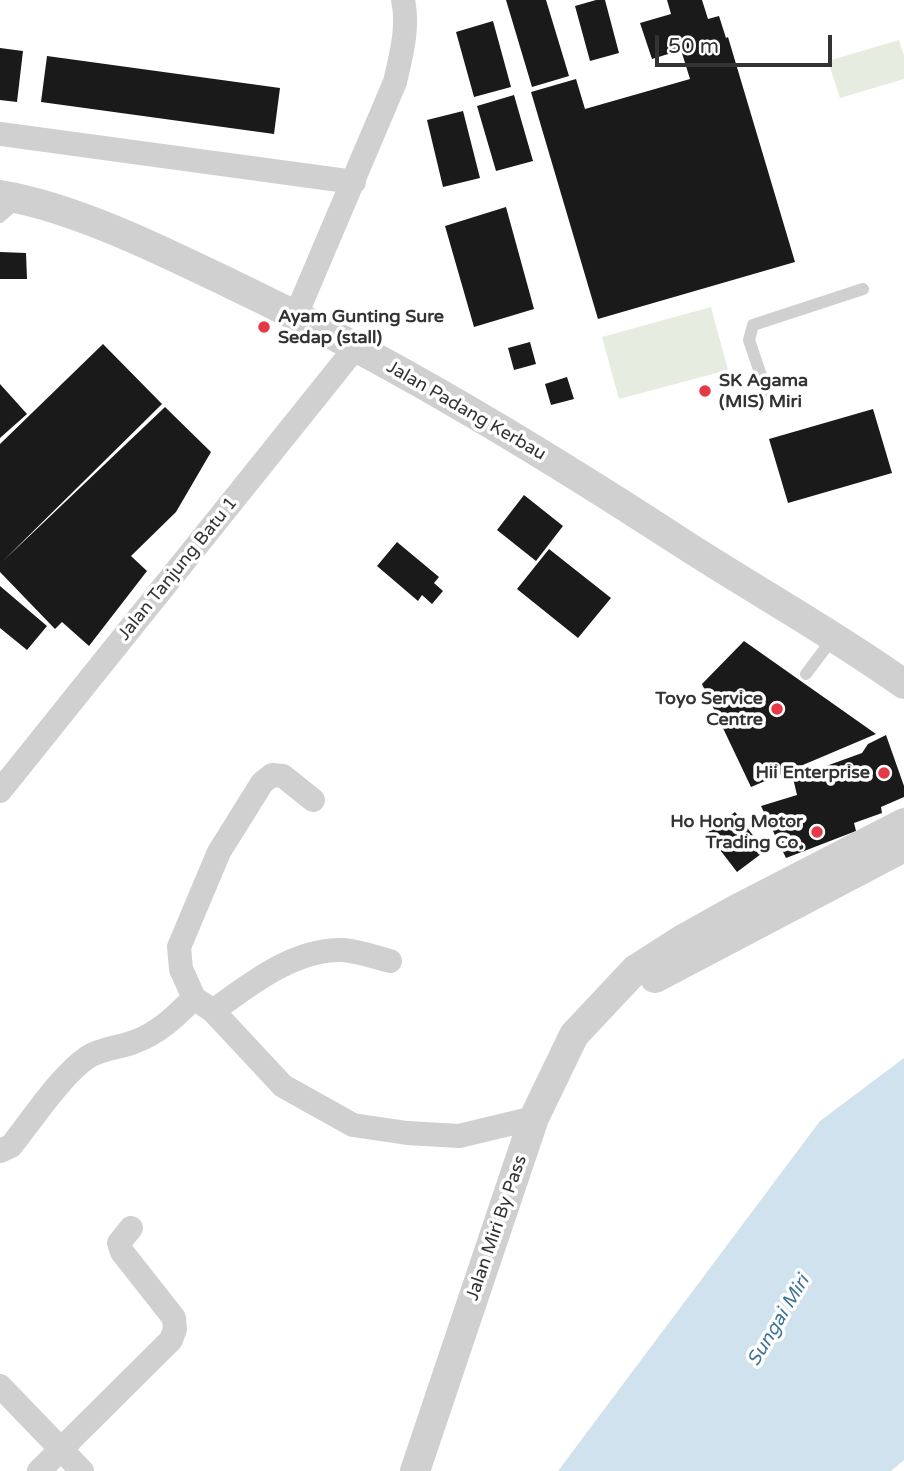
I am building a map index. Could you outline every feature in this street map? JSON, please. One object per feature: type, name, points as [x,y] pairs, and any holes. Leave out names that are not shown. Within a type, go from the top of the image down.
[{"type":"street","points":[[296,315],[395,82],[403,44],[403,0]]},
{"type":"street","points":[[0,134],[354,182]]},
{"type":"street","name":"Jalan Padang Kerbau","points":[[7,203],[66,213],[130,239],[296,315],[356,347],[611,497],[904,684]]},
{"type":"street","name":"Jalan Tanjung Batu 1","points":[[0,791],[356,347]]},
{"type":"street","points":[[313,800],[283,776],[272,775],[262,783],[219,852],[178,947],[181,969],[204,1004],[283,1086],[353,1125],[407,1133],[459,1136],[534,1118]]},
{"type":"street","name":"Jalan Miri By Pass","points":[[415,1471],[534,1118],[573,1035],[635,970],[685,937],[904,823]]},
{"type":"street","name":"Jalan Miri By Pass","points":[[607,1000],[645,984],[904,847]]},
{"type":"street","points":[[0,1151],[11,1146],[72,1071],[89,1057],[157,1032],[204,1004],[312,953],[343,950],[390,961]]},
{"type":"street","points":[[39,1471],[170,1340],[176,1329],[174,1318],[122,1252],[119,1243],[131,1228]]},
{"type":"street","points":[[0,1386],[82,1471]]},
{"type":"lane","points":[[770,402],[749,340],[753,325],[863,289]]},
{"type":"lane","points":[[806,674],[833,638]]},
{"type":"shaded area","points":[[899,40],[904,56],[904,79],[840,98],[828,61]]},
{"type":"shaded area","points":[[711,307],[728,370],[619,399],[602,337]]},
{"type":"water","name":"Sungai Miri","points":[[904,1058],[904,1460],[891,1471],[558,1471],[820,1121]]},
{"type":"building","points":[[506,0],[546,0],[569,76],[532,87]]},
{"type":"building","points":[[605,0],[619,53],[590,61],[575,6]]},
{"type":"building","points":[[667,0],[702,0],[708,19],[719,16],[726,38],[728,37],[795,262],[598,319],[531,92],[576,79],[585,109],[690,79],[681,50],[652,59],[640,23],[671,14]]},
{"type":"building","points":[[493,21],[511,87],[474,97],[456,32]]},
{"type":"building","points":[[0,48],[23,51],[17,102],[0,100]]},
{"type":"building","points":[[47,56],[280,88],[274,134],[41,102]]},
{"type":"building","points":[[514,95],[533,161],[496,171],[477,106]]},
{"type":"building","points":[[463,111],[480,178],[443,187],[427,120]]},
{"type":"building","points":[[506,207],[534,309],[474,327],[445,226]]},
{"type":"building","points":[[0,252],[26,253],[27,279],[0,279]]},
{"type":"building","points":[[530,342],[536,364],[514,370],[508,348]]},
{"type":"building","points":[[103,344],[162,404],[2,562],[165,407],[211,452],[176,512],[131,556],[147,571],[89,646],[62,622],[55,629],[0,572],[0,444]]},
{"type":"building","points":[[567,377],[574,399],[551,405],[545,384]]},
{"type":"building","points":[[0,384],[27,414],[0,438]]},
{"type":"building","points":[[873,409],[892,473],[788,503],[769,439]]},
{"type":"building","points":[[524,495],[563,526],[536,561],[497,530]]},
{"type":"building","points":[[397,542],[439,577],[434,583],[443,591],[432,604],[422,595],[418,601],[377,566]]},
{"type":"building","points":[[549,549],[611,598],[578,638],[517,589]]},
{"type":"building","points":[[0,586],[47,626],[27,650],[0,628]]},
{"type":"building","name":"Toyo Service Centre","points":[[744,641],[876,734],[751,787],[702,684]]},
{"type":"building","points":[[886,735],[904,786],[904,797],[881,807],[882,813],[854,823],[856,831],[786,858],[761,806],[797,795],[793,778],[862,753],[868,744]]},
{"type":"building","points":[[735,812],[765,851],[737,872],[707,833]]},
{"type":"place","name":"Ayam Gunting Sure Sedap (stall)","points":[[264,327]]},
{"type":"place","name":"SK Agama (MIS) Miri","points":[[705,391]]},
{"type":"place","name":"Toyo Service Centre","points":[[777,709]]},
{"type":"place","name":"Hii Enterprise","points":[[884,773]]},
{"type":"place","name":"Ho Hong Motor Trading Co.","points":[[817,832]]}]
